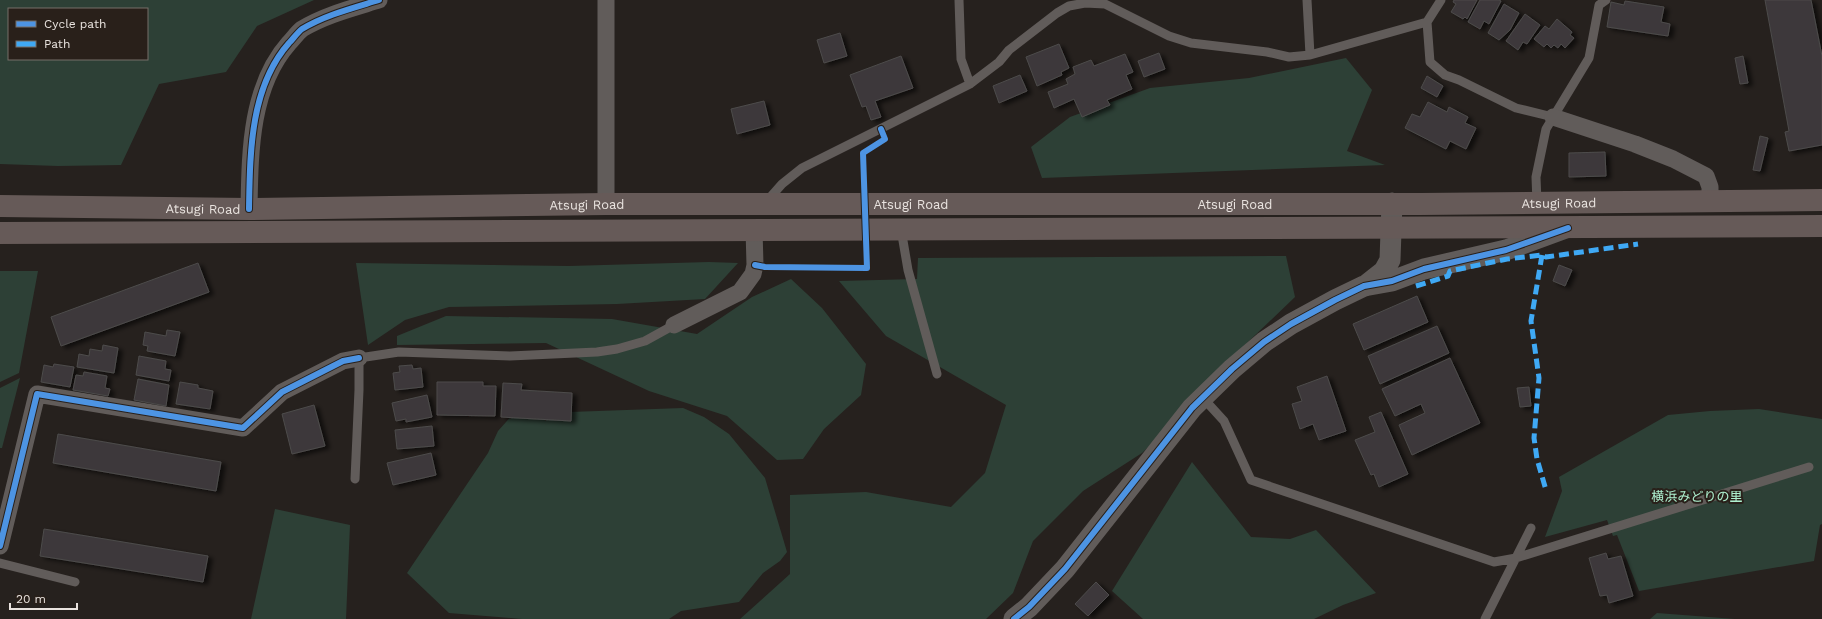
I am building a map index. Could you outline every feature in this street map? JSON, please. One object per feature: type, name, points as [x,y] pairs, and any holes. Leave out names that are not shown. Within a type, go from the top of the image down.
[{"type":"highway","name":"Atsugi Road","points":[[0,206],[249,209],[606,204],[1537,203],[1822,200]]},
{"type":"highway","name":"Atsugi Road","points":[[0,233],[754,229],[1391,229],[1822,226]]},
{"type":"street","points":[[249,209],[250,174],[255,114],[264,85],[280,54],[301,30],[336,13],[379,0]]},
{"type":"street","points":[[606,0],[606,204]]},
{"type":"street","points":[[1553,118],[1635,144],[1673,159],[1706,176],[1710,187],[1710,201]]},
{"type":"street","points":[[1014,619],[1029,607],[1062,564],[1192,408],[1232,369],[1264,342],[1316,310],[1364,286],[1384,271],[1390,260],[1392,203]]},
{"type":"street","points":[[1364,286],[1392,281],[1424,269],[1506,250],[1568,228]]},
{"type":"street","points":[[674,325],[740,292],[753,274],[755,265],[754,229]]},
{"type":"street","points":[[0,546],[37,394],[243,428],[282,392],[343,361],[359,358]]},
{"type":"lane","points":[[959,0],[961,59],[970,84]]},
{"type":"lane","points":[[1307,0],[1310,55]]},
{"type":"lane","points":[[1441,0],[1427,22],[1430,62],[1445,75],[1459,80],[1516,108],[1553,118]]},
{"type":"lane","points":[[1537,203],[1536,177],[1546,129],[1589,58],[1599,6],[1606,0]]},
{"type":"lane","points":[[765,204],[782,184],[802,168],[970,84],[999,62],[1009,50],[1057,13],[1069,6],[1085,3],[1105,4],[1169,36],[1191,43],[1267,52],[1289,57],[1310,55],[1427,22]]},
{"type":"lane","points":[[901,229],[908,270],[937,374]]},
{"type":"lane","points":[[355,479],[360,390],[359,358],[399,352],[510,356],[597,352],[617,349],[645,341],[674,325]]},
{"type":"lane","points":[[1203,398],[1224,421],[1251,480],[1494,562],[1516,558],[1809,467]]},
{"type":"lane","points":[[1485,619],[1531,528]]},
{"type":"lane","points":[[0,563],[75,582]]},
{"type":"green space","points":[[0,0],[314,0],[257,26],[226,72],[159,84],[121,165],[58,166],[0,164]]},
{"type":"green space","points":[[1346,58],[1372,90],[1347,151],[1385,165],[1042,178],[1031,147],[1070,117],[1150,88],[1249,78]]},
{"type":"green space","points":[[1286,256],[1295,297],[1206,382],[1206,392],[1142,453],[1083,491],[1033,541],[1013,593],[986,619],[740,619],[790,574],[790,495],[866,492],[951,507],[985,473],[1006,405],[886,336],[839,281],[917,279],[918,258]]},
{"type":"green space","points":[[709,262],[738,263],[705,299],[617,304],[449,307],[405,320],[368,345],[356,263],[569,266]]},
{"type":"green space","points":[[0,271],[38,271],[19,373],[0,382]]},
{"type":"green space","points":[[791,279],[822,308],[866,364],[861,395],[824,429],[803,459],[777,460],[727,416],[649,391],[546,343],[397,345],[397,336],[446,316],[612,319],[697,334],[752,297]]},
{"type":"green space","points":[[20,378],[2,448],[0,448],[0,388]]},
{"type":"green space","points":[[683,408],[704,417],[729,434],[765,478],[787,552],[780,561],[763,573],[739,602],[681,611],[669,619],[522,619],[449,613],[407,573],[488,453],[498,431],[513,414]]},
{"type":"green space","name":"横浜みどりの里","points":[[1759,409],[1822,419],[1822,524],[1820,525],[1814,561],[1639,591],[1617,535],[1613,536],[1607,520],[1545,537],[1562,491],[1559,477],[1668,415],[1710,411]]},
{"type":"green space","points":[[1192,462],[1251,537],[1290,539],[1316,530],[1376,593],[1343,605],[1314,619],[1143,619],[1112,591]]},
{"type":"green space","points":[[275,509],[350,525],[346,619],[251,619]]},
{"type":"green space","points":[[1657,613],[1735,619],[1650,619]]},
{"type":"building","points":[[1454,0],[1477,0],[1467,19],[1465,17],[1463,19],[1451,12],[1456,4],[1453,2]]},
{"type":"building","points":[[1480,0],[1501,1],[1489,24],[1484,21],[1480,29],[1468,22]]},
{"type":"building","points":[[1765,0],[1811,0],[1822,56],[1822,145],[1789,151],[1785,132],[1789,131]]},
{"type":"building","points":[[1625,1],[1664,7],[1661,22],[1670,24],[1668,36],[1607,27],[1611,2],[1624,5]]},
{"type":"building","points":[[1504,4],[1519,13],[1510,30],[1499,40],[1488,33]]},
{"type":"building","points":[[1525,14],[1540,25],[1527,44],[1523,42],[1518,50],[1506,41]]},
{"type":"building","points":[[1557,19],[1572,32],[1570,35],[1574,38],[1565,48],[1561,44],[1558,48],[1554,45],[1551,48],[1547,44],[1544,47],[1534,39],[1545,26],[1549,29]]},
{"type":"building","points":[[840,33],[847,56],[824,63],[817,40]]},
{"type":"building","points":[[1059,44],[1069,68],[1061,72],[1062,75],[1037,86],[1026,57]]},
{"type":"building","points":[[1159,53],[1165,69],[1144,77],[1138,61]]},
{"type":"building","points":[[1125,54],[1133,72],[1126,75],[1132,89],[1107,100],[1110,105],[1082,117],[1074,99],[1054,108],[1048,92],[1068,84],[1066,79],[1075,74],[1073,67],[1091,60],[1094,66]]},
{"type":"building","points":[[901,56],[913,88],[875,101],[881,117],[871,120],[866,106],[862,107],[850,75]]},
{"type":"building","points":[[1743,56],[1748,83],[1740,84],[1735,58]]},
{"type":"building","points":[[1020,75],[1027,91],[999,103],[993,86]]},
{"type":"building","points":[[1427,76],[1443,86],[1437,97],[1421,88]]},
{"type":"building","points":[[764,101],[770,125],[737,134],[731,109]]},
{"type":"building","points":[[1428,102],[1447,112],[1449,107],[1468,117],[1465,123],[1476,128],[1466,149],[1450,141],[1446,149],[1405,128],[1412,114],[1420,117]]},
{"type":"building","points":[[1760,136],[1768,138],[1760,171],[1753,170]]},
{"type":"building","points":[[1605,152],[1606,176],[1569,177],[1569,153]]},
{"type":"building","points":[[198,263],[209,292],[61,346],[51,317]]},
{"type":"building","points":[[1559,265],[1572,270],[1565,286],[1553,281]]},
{"type":"building","points":[[1417,296],[1428,322],[1364,350],[1353,324]]},
{"type":"building","points":[[1437,326],[1449,353],[1380,384],[1368,356]]},
{"type":"building","points":[[167,330],[180,332],[175,356],[147,351],[148,346],[143,345],[145,332],[166,336]]},
{"type":"building","points":[[103,345],[118,348],[114,373],[77,367],[79,354],[89,356],[90,349],[102,351]]},
{"type":"building","points":[[139,356],[166,361],[165,369],[171,370],[169,381],[136,375]]},
{"type":"building","points":[[1450,358],[1480,423],[1412,455],[1399,425],[1425,413],[1421,404],[1395,416],[1382,389]]},
{"type":"building","points":[[54,364],[74,367],[70,387],[41,382],[44,365],[53,367]]},
{"type":"building","points":[[412,365],[413,369],[421,368],[423,387],[395,390],[393,373],[400,372],[399,366]]},
{"type":"building","points":[[84,372],[107,376],[105,388],[110,389],[108,396],[73,390],[76,375],[83,376]]},
{"type":"building","points":[[1327,376],[1346,431],[1319,440],[1313,424],[1300,429],[1292,404],[1302,401],[1297,387]]},
{"type":"building","points":[[138,379],[169,385],[166,406],[134,400]]},
{"type":"building","points":[[180,382],[198,385],[198,388],[213,391],[210,409],[176,404]]},
{"type":"building","points":[[437,382],[483,382],[483,386],[496,386],[495,416],[437,415]]},
{"type":"building","points":[[503,383],[522,384],[521,390],[572,393],[571,421],[501,417]]},
{"type":"building","points":[[1529,387],[1531,406],[1520,407],[1517,388]]},
{"type":"building","points":[[427,395],[432,417],[406,422],[406,419],[396,421],[392,403]]},
{"type":"building","points":[[314,405],[325,446],[292,454],[282,414]]},
{"type":"building","points":[[1381,412],[1408,474],[1379,487],[1374,474],[1371,475],[1355,440],[1375,432],[1369,417]]},
{"type":"building","points":[[432,426],[434,446],[397,449],[395,430]]},
{"type":"building","points":[[58,434],[221,462],[216,491],[53,463]]},
{"type":"building","points":[[431,453],[436,475],[393,485],[387,463]]},
{"type":"building","points":[[44,529],[208,556],[203,582],[40,556]]},
{"type":"building","points":[[1606,553],[1608,559],[1621,556],[1633,596],[1609,603],[1607,595],[1600,596],[1589,558]]},
{"type":"building","points":[[1096,582],[1109,595],[1088,616],[1075,604]]},
{"type":"marked path","points":[[1416,286],[1448,276],[1450,271],[1507,259],[1542,255],[1546,257],[1638,244]]},
{"type":"marked path","points":[[1542,255],[1531,321],[1539,378],[1534,438],[1537,459],[1546,490]]},
{"type":"cycle path","points":[[249,209],[250,166],[255,122],[259,100],[266,80],[276,60],[302,29],[330,16],[379,0]]},
{"type":"cycle path","points":[[755,265],[765,267],[867,268],[863,153],[885,139],[881,129]]},
{"type":"cycle path","points":[[1014,619],[1029,607],[1065,569],[1192,408],[1232,369],[1264,342],[1291,324],[1364,286],[1392,281],[1424,269],[1506,250],[1568,228]]},
{"type":"cycle path","points":[[0,546],[37,394],[243,428],[282,392],[343,361],[359,358]]}]
